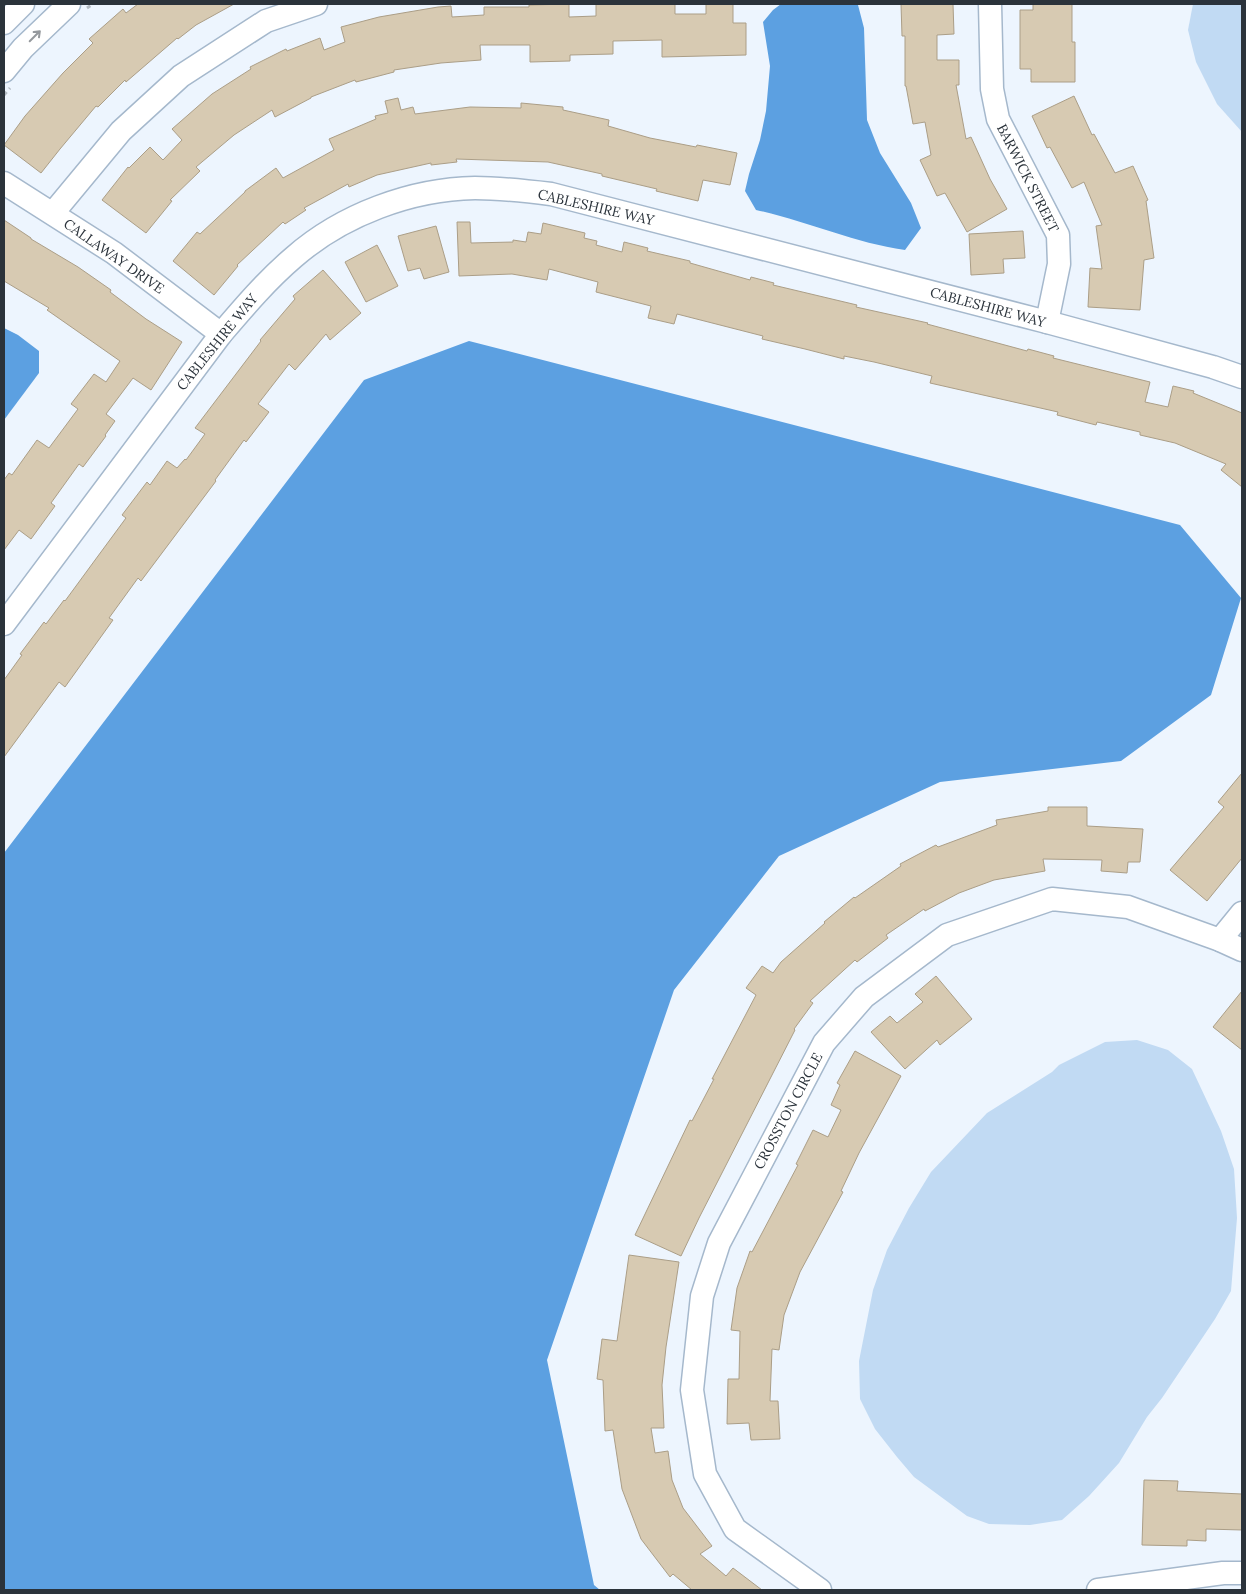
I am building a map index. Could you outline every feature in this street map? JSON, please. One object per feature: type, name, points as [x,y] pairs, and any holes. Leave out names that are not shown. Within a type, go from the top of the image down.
[{"type":"street","points":[[4,23],[23,4]]},
{"type":"street","points":[[4,71],[23,48],[69,4]]},
{"type":"street","points":[[53,213],[121,131],[181,76],[266,21],[316,4]]},
{"type":"street","name":"BARWICK STREET","points":[[990,4],[992,88],[998,119],[1058,235],[1059,264],[1047,322]]},
{"type":"street","name":"CALLAWAY DRIVE","points":[[4,183],[114,253],[221,334]]},
{"type":"street","name":"CABLESHIRE WAY","points":[[4,624],[221,334],[257,292],[296,255],[346,223],[385,206],[417,196],[474,188],[507,189],[551,194],[1047,322],[1213,366],[1242,377]]},
{"type":"street","name":"CROSSTON CIRCLE","points":[[820,1590],[735,1529],[705,1474],[692,1390],[702,1296],[719,1243],[824,1043],[864,997],[947,935],[1052,900],[1128,907],[1220,940],[1242,950]]},
{"type":"street","points":[[1220,940],[1242,913]]},
{"type":"street","points":[[1098,1590],[1223,1573],[1242,1573]]},
{"type":"shaded area","points":[[1193,4],[1242,4],[1242,132],[1217,104],[1196,62],[1188,30]]},
{"type":"shaded area","points":[[1137,1040],[1168,1050],[1192,1069],[1221,1131],[1234,1169],[1237,1218],[1231,1291],[1215,1319],[1147,1417],[1119,1463],[1089,1496],[1062,1520],[1030,1525],[989,1524],[967,1516],[914,1477],[875,1429],[860,1399],[859,1361],[873,1290],[887,1250],[931,1172],[987,1113],[1052,1072],[1059,1065],[1105,1042]]},
{"type":"water","points":[[781,4],[858,5],[864,28],[867,120],[880,153],[911,203],[921,228],[905,250],[867,242],[756,210],[745,191],[760,140],[766,111],[770,66],[763,22]]},
{"type":"water","points":[[4,328],[18,335],[39,351],[39,373],[4,420]]},
{"type":"water","points":[[469,341],[1180,525],[1241,598],[1211,695],[1121,761],[940,782],[779,856],[674,990],[547,1360],[594,1585],[600,1590],[4,1590],[4,853],[364,380]]},
{"type":"building","points":[[138,4],[234,4],[177,38],[126,82],[125,80],[98,107],[96,106],[41,173],[4,145],[25,116],[63,73],[93,43],[89,39],[123,9],[126,13]]},
{"type":"building","points":[[569,4],[569,17],[596,16],[596,4],[675,4],[675,14],[706,14],[706,4],[733,4],[733,23],[746,23],[746,55],[662,57],[662,40],[613,41],[613,54],[570,55],[570,61],[530,62],[530,45],[480,45],[481,60],[441,63],[394,70],[394,72],[356,82],[355,80],[311,97],[275,117],[272,110],[234,135],[196,167],[200,171],[170,200],[172,201],[146,233],[102,200],[128,167],[150,147],[163,160],[182,140],[172,129],[212,94],[251,69],[250,67],[286,49],[287,51],[320,38],[324,50],[345,42],[341,27],[379,17],[438,7],[451,6],[452,17],[484,15],[484,7],[529,7],[529,5]]},
{"type":"building","points":[[901,4],[953,4],[954,34],[937,35],[937,60],[959,60],[959,85],[956,85],[966,139],[971,137],[990,179],[1007,209],[967,232],[945,193],[937,196],[920,160],[931,155],[925,122],[913,124],[905,86],[905,36],[902,36]]},
{"type":"building","points":[[1033,4],[1072,4],[1072,42],[1075,42],[1075,82],[1031,82],[1031,69],[1020,69],[1020,10],[1033,10]]},
{"type":"building","points":[[1074,96],[1092,135],[1094,134],[1115,173],[1133,166],[1148,200],[1146,201],[1154,258],[1144,260],[1140,310],[1088,307],[1090,268],[1102,269],[1096,226],[1102,225],[1084,182],[1072,188],[1050,147],[1047,148],[1032,116]]},
{"type":"building","points":[[398,98],[401,110],[413,107],[415,114],[470,107],[521,108],[521,103],[563,107],[563,110],[609,120],[608,126],[650,138],[737,153],[730,185],[703,180],[698,201],[602,176],[602,174],[548,162],[456,159],[457,162],[431,165],[431,163],[377,175],[349,187],[348,184],[304,208],[306,210],[285,224],[283,222],[237,265],[214,295],[173,261],[197,232],[200,234],[245,191],[276,168],[283,178],[334,150],[329,139],[376,119],[375,116],[388,113],[385,101]]},
{"type":"building","points":[[4,220],[31,239],[78,267],[111,290],[110,292],[146,319],[182,342],[151,390],[133,378],[106,414],[115,421],[106,436],[83,467],[79,464],[51,503],[55,506],[31,539],[19,530],[4,550],[4,480],[9,473],[12,475],[37,440],[49,448],[78,409],[71,404],[94,374],[106,382],[120,361],[47,310],[49,308],[4,281]]},
{"type":"building","points":[[457,222],[470,222],[471,243],[513,242],[513,240],[526,242],[528,232],[541,234],[543,223],[585,233],[584,238],[597,241],[596,245],[622,252],[624,242],[648,248],[647,251],[690,261],[690,263],[750,280],[751,277],[774,283],[773,285],[857,305],[856,307],[928,323],[1027,351],[1028,349],[1054,356],[1053,358],[1150,382],[1145,402],[1168,407],[1173,386],[1194,391],[1193,393],[1242,413],[1242,487],[1221,470],[1226,464],[1175,443],[1140,435],[1140,432],[1097,422],[1096,425],[1057,415],[1058,412],[930,383],[932,376],[844,356],[844,359],[762,339],[763,336],[677,314],[674,324],[648,318],[651,306],[596,292],[598,282],[549,269],[547,280],[512,274],[459,276]]},
{"type":"building","points":[[436,226],[449,272],[424,279],[420,268],[408,271],[398,236]]},
{"type":"building","points":[[1023,231],[1025,258],[1003,259],[1004,273],[971,275],[969,234]]},
{"type":"building","points":[[377,245],[398,286],[366,302],[345,262]]},
{"type":"building","points":[[323,270],[361,313],[330,340],[326,334],[295,370],[289,364],[258,404],[269,412],[246,442],[244,440],[216,481],[141,581],[138,578],[109,618],[113,620],[65,687],[59,682],[4,757],[4,680],[22,655],[20,654],[44,622],[46,624],[65,601],[126,518],[122,515],[147,482],[150,485],[167,461],[177,468],[186,460],[205,434],[195,428],[260,340],[295,299],[293,296]]},
{"type":"building","points":[[1242,773],[1242,858],[1207,901],[1170,870],[1224,807],[1218,802]]},
{"type":"building","points":[[1048,807],[1087,807],[1087,826],[1143,829],[1140,862],[1128,862],[1127,873],[1101,871],[1102,860],[1043,859],[1045,871],[994,880],[959,893],[925,911],[924,909],[886,935],[888,938],[857,962],[855,960],[810,1001],[813,1003],[794,1029],[681,1256],[635,1235],[690,1120],[692,1121],[756,995],[746,988],[762,966],[773,973],[781,962],[824,922],[854,897],[901,866],[900,864],[936,845],[938,847],[997,825],[996,820],[1048,811]]},
{"type":"building","points":[[936,976],[972,1019],[940,1045],[937,1040],[905,1069],[871,1032],[890,1016],[897,1023],[923,1002],[915,994]]},
{"type":"building","points":[[1242,991],[1242,1050],[1213,1027]]},
{"type":"building","points":[[855,1051],[901,1076],[859,1153],[841,1191],[843,1192],[800,1272],[784,1315],[779,1350],[772,1349],[770,1401],[778,1401],[780,1439],[751,1440],[749,1423],[727,1424],[728,1379],[739,1379],[740,1331],[731,1330],[737,1288],[750,1251],[752,1252],[798,1165],[796,1164],[813,1130],[828,1137],[841,1110],[831,1105],[840,1085],[837,1083]]},
{"type":"building","points":[[629,1255],[679,1262],[662,1385],[664,1428],[651,1428],[655,1453],[668,1451],[672,1480],[683,1508],[712,1546],[700,1554],[726,1576],[733,1568],[762,1590],[692,1590],[673,1574],[670,1577],[641,1539],[622,1489],[613,1430],[605,1431],[603,1380],[597,1379],[602,1339],[617,1341]]},
{"type":"building","points":[[1144,1480],[1178,1481],[1177,1491],[1242,1494],[1242,1530],[1206,1529],[1206,1541],[1187,1540],[1187,1546],[1142,1545]]}]
